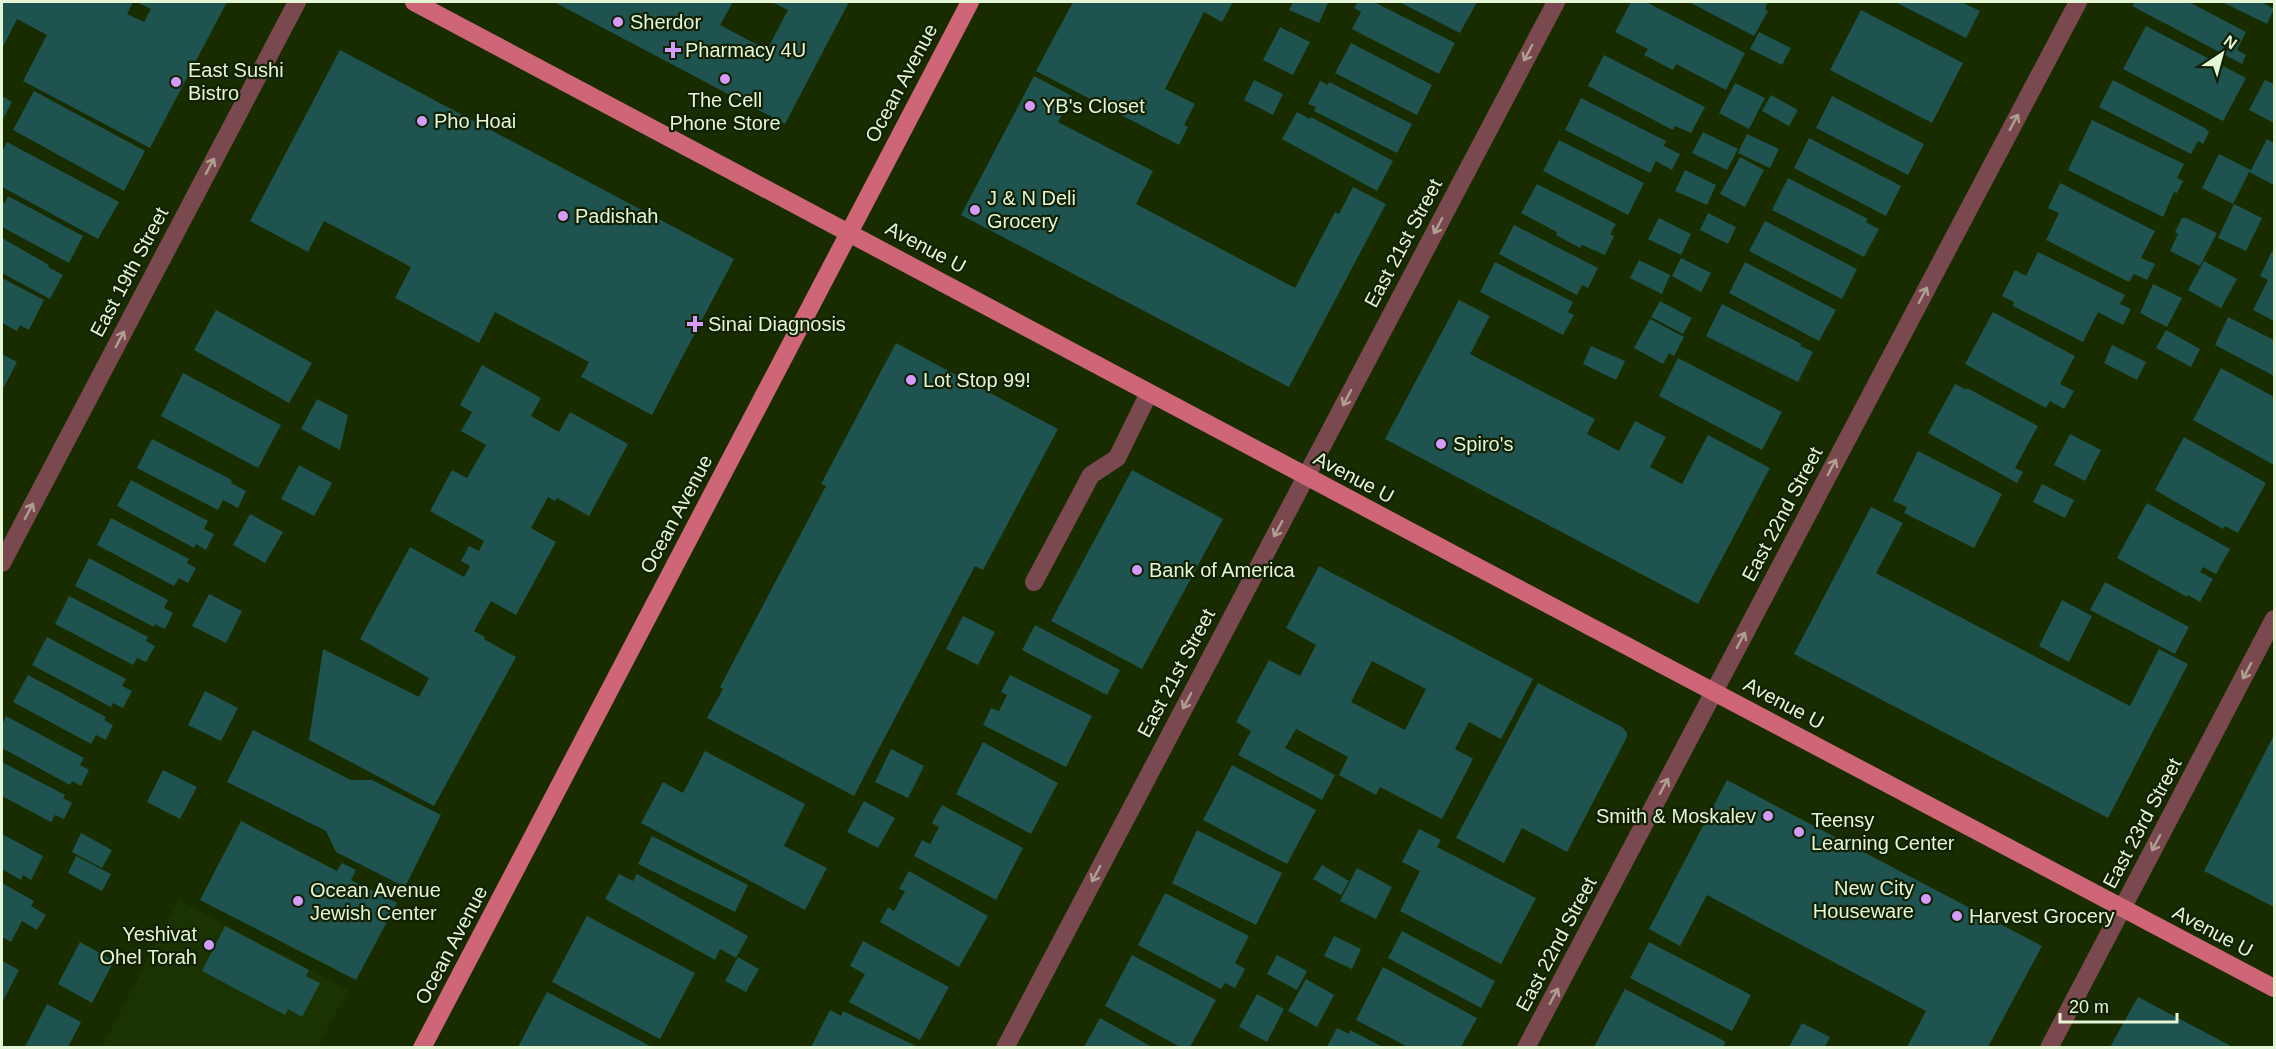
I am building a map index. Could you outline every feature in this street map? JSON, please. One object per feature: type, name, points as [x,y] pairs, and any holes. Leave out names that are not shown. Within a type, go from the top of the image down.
[{"type":"main road","name":"Avenue U","points":[[414,2],[849,231],[1305,477],[2274,988]]},
{"type":"main road","name":"Ocean Avenue","points":[[422,1047],[970,2]]},
{"type":"street","name":"East 19th Street","points":[[2,563],[297,2]]},
{"type":"street","name":"East 21st Street","points":[[1005,1047],[1556,2]]},
{"type":"street","name":"East 22nd Street","points":[[1526,1047],[2078,2]]},
{"type":"street","points":[[1034,582],[1091,475],[1118,458],[1149,393]]},
{"type":"street","name":"East 23rd Street","points":[[2049,1047],[2274,619]]},
{"type":"shaded area","name":"Yeshivat Ohel Torah","points":[[179,900],[348,990],[318,1047],[101,1048]]},
{"type":"building","points":[[2,2],[133,2],[127,14],[144,22],[151,9],[136,2],[227,2],[150,148],[23,81],[47,35],[17,19],[2,49]]},
{"type":"building","points":[[554,2],[733,2],[720,25],[767,50],[788,10],[772,2],[849,2],[785,124]]},
{"type":"building","points":[[1073,2],[1233,2],[1222,22],[1204,12],[1165,89],[1195,104],[1184,125],[1188,127],[1179,145],[1036,71]]},
{"type":"building","points":[[1293,2],[1328,3],[1319,23],[1289,10]]},
{"type":"building","points":[[1358,2],[1374,2],[1455,43],[1439,74],[1352,29],[1361,12],[1354,8]]},
{"type":"building","points":[[1399,2],[1477,2],[1460,33]]},
{"type":"building","points":[[1631,2],[1646,2],[1745,53],[1726,90],[1676,64],[1673,70],[1644,55],[1648,49],[1615,32]]},
{"type":"building","points":[[1689,2],[1768,2],[1765,9],[1768,11],[1754,36]]},
{"type":"building","points":[[1895,2],[1961,2],[1980,11],[1966,38]]},
{"type":"building","points":[[2135,2],[2189,2],[2246,32],[2237,50],[2246,55],[2242,64],[2132,6]]},
{"type":"building","points":[[2222,2],[2262,2],[2274,9],[2267,24]]},
{"type":"building","points":[[1861,10],[1963,63],[1932,123],[1830,70]]},
{"type":"building","points":[[2146,26],[2246,78],[2223,121],[2123,69]]},
{"type":"building","points":[[1280,27],[1310,42],[1293,75],[1263,60]]},
{"type":"building","points":[[1759,32],[1791,48],[1782,65],[1750,49]]},
{"type":"building","points":[[1351,43],[1432,85],[1417,115],[1335,73]]},
{"type":"building","points":[[340,50],[734,259],[652,415],[581,377],[589,362],[495,312],[479,343],[395,298],[411,267],[324,221],[308,252],[250,221]]},
{"type":"building","points":[[1604,55],[1705,107],[1691,133],[1675,126],[1673,130],[1588,86]]},
{"type":"building","points":[[1034,76],[1072,96],[1058,122],[1153,171],[1136,204],[1295,288],[1335,212],[1339,214],[1353,187],[1386,204],[1289,387],[961,215]]},
{"type":"building","points":[[1254,80],[1283,94],[1273,115],[1244,100]]},
{"type":"building","points":[[2113,80],[2205,128],[2209,132],[2203,144],[2198,141],[2191,154],[2099,107]]},
{"type":"building","points":[[2265,80],[2274,84],[2274,123],[2249,110]]},
{"type":"building","points":[[1320,81],[1328,85],[1329,82],[1412,124],[1397,153],[1314,111],[1316,107],[1308,104]]},
{"type":"building","points":[[1735,83],[1765,98],[1749,129],[1719,113]]},
{"type":"building","points":[[34,91],[145,151],[124,191],[13,130]]},
{"type":"building","points":[[1771,95],[1798,110],[1789,126],[1762,111]]},
{"type":"building","points":[[2,96],[12,102],[2,121]]},
{"type":"building","points":[[1832,96],[1924,144],[1908,175],[1816,128]]},
{"type":"building","points":[[1581,98],[1666,141],[1664,146],[1680,154],[1672,170],[1656,161],[1650,173],[1565,130]]},
{"type":"building","points":[[1297,112],[1310,119],[1311,117],[1393,161],[1377,191],[1282,139]]},
{"type":"building","points":[[2092,120],[2184,164],[2177,178],[2183,181],[2177,193],[2174,192],[2163,217],[2068,170]]},
{"type":"building","points":[[1703,132],[1738,149],[1727,170],[1692,153]]},
{"type":"building","points":[[1747,134],[1779,149],[1770,168],[1738,153]]},
{"type":"building","points":[[1809,138],[1901,186],[1886,216],[1794,168]]},
{"type":"building","points":[[2267,139],[2274,143],[2274,185],[2249,172],[2233,204],[2202,188],[2219,154],[2251,170]]},
{"type":"building","points":[[1559,140],[1644,183],[1628,215],[1543,171]]},
{"type":"building","points":[[7,142],[119,202],[98,239],[2,187],[2,152]]},
{"type":"building","points":[[1740,157],[1764,170],[1745,207],[1720,194]]},
{"type":"building","points":[[1685,170],[1716,185],[1707,205],[1675,191]]},
{"type":"building","points":[[1788,178],[1868,219],[1866,222],[1879,229],[1864,257],[1772,210]]},
{"type":"building","points":[[2060,183],[2155,231],[2141,258],[2155,264],[2147,280],[2134,274],[2129,282],[2046,240],[2059,213],[2048,208]]},
{"type":"building","points":[[1537,184],[1616,224],[1610,234],[1614,236],[1605,255],[1582,245],[1580,248],[1556,235],[1557,232],[1521,213]]},
{"type":"building","points":[[8,196],[83,236],[69,263],[2,227],[2,201],[5,203]]},
{"type":"building","points":[[2234,204],[2262,218],[2246,251],[2218,238]]},
{"type":"building","points":[[1708,213],[1736,227],[1728,244],[1700,230]]},
{"type":"building","points":[[1659,218],[1691,234],[1681,255],[1648,239]]},
{"type":"building","points":[[2182,218],[2217,233],[2200,266],[2170,251]]},
{"type":"building","points":[[1765,221],[1857,269],[1842,299],[1749,251]]},
{"type":"building","points":[[1514,225],[1598,268],[1588,288],[1582,285],[1577,295],[1499,254]]},
{"type":"building","points":[[2,238],[63,275],[50,299],[2,273]]},
{"type":"building","points":[[2272,251],[2274,252],[2274,321],[2253,310],[2268,280],[2260,276]]},
{"type":"building","points":[[2038,252],[2125,295],[2120,304],[2131,309],[2123,325],[2098,312],[2083,342],[2013,306],[2014,302],[2002,296],[2015,270],[2026,276]]},
{"type":"building","points":[[1681,258],[1711,273],[1701,292],[1672,276]]},
{"type":"building","points":[[1639,260],[1670,275],[1662,294],[1630,278]]},
{"type":"building","points":[[2204,261],[2237,279],[2221,308],[2188,290]]},
{"type":"building","points":[[1495,262],[1573,302],[1568,312],[1574,315],[1563,335],[1480,292]]},
{"type":"building","points":[[1745,262],[1836,310],[1819,341],[1729,293]]},
{"type":"building","points":[[2,278],[44,300],[29,330],[20,325],[17,331],[2,323]]},
{"type":"building","points":[[2153,284],[2182,298],[2167,327],[2140,313]]},
{"type":"building","points":[[1459,300],[1490,316],[1470,354],[1595,419],[1587,434],[1619,451],[1635,421],[1666,437],[1650,467],[1682,484],[1708,435],[1770,468],[1698,604],[1385,439]]},
{"type":"building","points":[[1660,301],[1692,318],[1683,334],[1651,317]]},
{"type":"building","points":[[1722,304],[1802,344],[1800,346],[1813,352],[1798,382],[1706,336]]},
{"type":"building","points":[[216,310],[312,363],[289,403],[194,350]]},
{"type":"building","points":[[1993,312],[2075,356],[2060,384],[2074,391],[2064,409],[2050,401],[2046,408],[1965,364]]},
{"type":"building","points":[[2228,317],[2274,340],[2274,376],[2215,345]]},
{"type":"building","points":[[1650,319],[1684,337],[1674,356],[1669,353],[1663,364],[1634,348]]},
{"type":"building","points":[[2166,330],[2200,349],[2191,367],[2156,348]]},
{"type":"building","points":[[896,343],[1058,429],[983,570],[975,566],[854,796],[707,718],[723,689],[720,687],[826,486],[821,484]]},
{"type":"building","points":[[2112,345],[2146,362],[2137,380],[2104,363]]},
{"type":"building","points":[[1591,346],[1625,361],[1616,380],[1583,364]]},
{"type":"building","points":[[2,354],[17,362],[3,389],[2,388]]},
{"type":"building","points":[[1678,358],[1782,412],[1762,450],[1659,396]]},
{"type":"building","points":[[482,365],[541,398],[531,416],[559,432],[570,412],[628,444],[589,516],[557,498],[555,501],[548,497],[531,528],[556,542],[516,615],[491,601],[474,631],[516,657],[434,806],[309,740],[323,649],[419,697],[429,678],[360,639],[410,547],[464,577],[470,566],[461,561],[469,546],[479,551],[484,541],[430,511],[452,470],[467,478],[486,445],[461,431],[472,412],[460,405]]},
{"type":"building","points":[[2221,368],[2274,397],[2274,465],[2193,420]]},
{"type":"building","points":[[183,373],[281,425],[258,468],[161,416]]},
{"type":"building","points":[[1955,384],[1967,390],[1967,388],[2038,426],[2015,468],[2023,472],[2017,483],[1928,433]]},
{"type":"building","points":[[317,399],[348,415],[340,450],[301,429]]},
{"type":"building","points":[[2070,434],[2101,450],[2085,481],[2054,465]]},
{"type":"building","points":[[2184,437],[2266,483],[2238,533],[2225,526],[2223,529],[2155,490]]},
{"type":"building","points":[[152,439],[232,480],[231,483],[246,491],[238,508],[223,500],[218,510],[137,468]]},
{"type":"building","points":[[1918,451],[2002,494],[1974,548],[1904,513],[1907,507],[1893,501]]},
{"type":"building","points":[[299,465],[332,483],[314,516],[281,499]]},
{"type":"building","name":"Bank of America","points":[[1132,470],[1223,519],[1142,669],[1051,621]]},
{"type":"building","points":[[131,480],[208,521],[204,529],[214,534],[206,550],[196,544],[194,548],[117,506]]},
{"type":"building","points":[[2042,484],[2074,500],[2065,518],[2033,502]]},
{"type":"building","points":[[2147,503],[2230,549],[2216,574],[2203,567],[2200,572],[2213,579],[2200,602],[2117,558]]},
{"type":"building","points":[[1871,507],[1903,523],[1876,573],[2130,706],[2159,649],[2188,664],[2108,818],[1794,654]]},
{"type":"building","points":[[250,514],[283,532],[265,563],[233,545]]},
{"type":"building","points":[[111,518],[189,559],[187,563],[196,568],[188,583],[179,578],[174,586],[97,545]]},
{"type":"building","points":[[89,558],[168,600],[164,608],[173,613],[165,629],[155,624],[154,627],[75,586]]},
{"type":"building","points":[[1319,566],[1533,679],[1501,739],[1469,722],[1455,749],[1473,759],[1442,819],[1380,787],[1376,795],[1339,775],[1348,757],[1296,729],[1285,748],[1335,775],[1322,800],[1238,755],[1251,731],[1236,722],[1269,660],[1300,676],[1316,645],[1286,628]],"holes":[[[1372,661],[1426,689],[1405,730],[1351,702]]]},
{"type":"building","points":[[2105,582],[2189,627],[2175,654],[2090,610]]},
{"type":"building","points":[[209,594],[242,611],[226,643],[192,626]]},
{"type":"building","points":[[69,596],[148,637],[146,641],[155,646],[146,662],[137,658],[133,665],[55,624]]},
{"type":"building","points":[[2062,600],[2092,616],[2069,662],[2039,646]]},
{"type":"building","points":[[963,616],[995,632],[978,665],[946,649]]},
{"type":"building","points":[[1035,625],[1120,670],[1107,695],[1022,650]]},
{"type":"building","points":[[47,637],[126,679],[122,686],[132,691],[123,708],[113,703],[111,707],[32,665]]},
{"type":"building","points":[[28,675],[106,717],[104,720],[113,725],[106,740],[96,735],[91,744],[13,702]]},
{"type":"building","points":[[1010,675],[1092,716],[1066,767],[983,725],[991,708],[999,711],[1007,695],[1001,692]]},
{"type":"building","points":[[1538,683],[1622,727],[1627,737],[1567,852],[1522,828],[1504,863],[1456,838]]},
{"type":"building","points":[[205,691],[238,708],[221,741],[188,725]]},
{"type":"building","points":[[6,716],[84,758],[80,765],[89,770],[81,786],[72,781],[70,785],[2,748],[2,725]]},
{"type":"building","points":[[253,730],[351,780],[372,780],[441,815],[405,887],[336,852],[326,831],[227,782]]},
{"type":"building","points":[[2274,735],[2274,907],[2204,871]]},
{"type":"building","points":[[983,742],[1058,783],[1031,834],[956,794]]},
{"type":"building","points":[[891,749],[924,766],[908,798],[875,782]]},
{"type":"building","points":[[705,751],[805,804],[784,846],[827,868],[805,910],[641,823],[663,782],[683,793]]},
{"type":"building","points":[[2,762],[65,795],[63,798],[72,803],[64,819],[55,815],[51,822],[2,796]]},
{"type":"building","points":[[1232,765],[1316,810],[1287,864],[1203,820]]},
{"type":"building","points":[[163,770],[197,787],[180,819],[147,802]]},
{"type":"building","points":[[1727,780],[2042,946],[1988,1047],[1907,1047],[1926,1011],[1707,895],[1680,946],[1649,929]]},
{"type":"building","points":[[864,801],[895,818],[878,848],[847,832]]},
{"type":"building","points":[[942,805],[1023,848],[996,900],[914,856],[922,840],[930,844],[939,827],[932,823]]},
{"type":"building","name":"Ocean Avenue Jewish Center","points":[[241,821],[337,871],[342,863],[356,870],[351,880],[397,903],[356,980],[200,900]]},
{"type":"building","points":[[1419,829],[1441,840],[1437,847],[1536,898],[1501,964],[1400,911],[1420,871],[1402,862]]},
{"type":"building","points":[[1197,830],[1282,873],[1256,925],[1172,883]]},
{"type":"building","points":[[81,833],[112,850],[102,868],[72,852]]},
{"type":"building","points":[[2,834],[43,856],[31,880],[23,875],[21,880],[2,869]]},
{"type":"building","points":[[652,836],[748,885],[735,912],[638,864]]},
{"type":"building","points":[[76,856],[111,874],[102,891],[68,873]]},
{"type":"building","points":[[1322,865],[1349,881],[1341,895],[1313,879]]},
{"type":"building","points":[[1357,868],[1392,887],[1376,919],[1340,901]]},
{"type":"building","points":[[909,871],[988,916],[959,967],[880,922],[888,907],[894,911],[905,891],[899,889]]},
{"type":"building","points":[[619,874],[633,881],[637,874],[748,936],[736,958],[720,949],[715,960],[605,899]]},
{"type":"building","points":[[2,883],[34,901],[31,906],[46,915],[37,930],[22,921],[11,942],[2,937]]},
{"type":"building","points":[[1165,893],[1249,936],[1235,963],[1245,969],[1235,988],[1225,983],[1221,989],[1138,945]]},
{"type":"building","points":[[587,916],[695,973],[660,1039],[552,982]]},
{"type":"building","points":[[225,926],[309,970],[306,976],[320,983],[302,1017],[288,1009],[285,1015],[202,971]]},
{"type":"building","points":[[1402,931],[1495,981],[1481,1008],[1388,958]]},
{"type":"building","points":[[1334,936],[1361,949],[1352,969],[1324,956]]},
{"type":"building","points":[[863,941],[949,987],[920,1040],[849,1002],[865,974],[850,966]]},
{"type":"building","points":[[80,942],[114,961],[92,1003],[58,984]]},
{"type":"building","points":[[1649,942],[1751,995],[1732,1031],[1630,978]]},
{"type":"building","points":[[1132,955],[1216,1000],[1190,1047],[1180,1047],[1105,1006]]},
{"type":"building","points":[[1277,955],[1307,971],[1297,990],[1267,974]]},
{"type":"building","points":[[738,957],[759,969],[746,992],[725,981]]},
{"type":"building","points":[[2,961],[19,970],[2,1003]]},
{"type":"building","points":[[1383,967],[1477,1018],[1461,1047],[1408,1047],[1356,1020]]},
{"type":"building","points":[[1306,979],[1334,995],[1317,1027],[1288,1011]]},
{"type":"building","points":[[1625,989],[1726,1042],[1723,1047],[1594,1047]]},
{"type":"building","points":[[547,992],[652,1047],[518,1047]]},
{"type":"building","points":[[1257,994],[1284,1009],[1267,1042],[1239,1027]]},
{"type":"building","points":[[2138,997],[2233,1047],[2110,1047]]},
{"type":"building","points":[[47,1004],[81,1022],[68,1047],[25,1047]]},
{"type":"building","points":[[830,1010],[841,1016],[843,1011],[918,1047],[811,1047]]},
{"type":"building","points":[[1100,1018],[1152,1047],[1084,1047]]},
{"type":"building","points":[[1802,1023],[1830,1037],[1825,1047],[1787,1047]]},
{"type":"building","points":[[1337,1028],[1349,1034],[1350,1030],[1383,1047],[1327,1047]]},
{"type":"place","name":"Sherdor","points":[[618,22]]},
{"type":"place","name":"Pharmacy 4U","points":[[673,50]]},
{"type":"place","name":"The Cell Phone Store","points":[[725,79]]},
{"type":"place","name":"East Sushi Bistro","points":[[176,82]]},
{"type":"place","name":"YB's Closet","points":[[1030,106]]},
{"type":"place","name":"Pho Hoai","points":[[422,121]]},
{"type":"place","name":"J & N Deli Grocery","points":[[975,210]]},
{"type":"place","name":"Padishah","points":[[563,216]]},
{"type":"place","name":"Sinai Diagnosis","points":[[695,324]]},
{"type":"place","name":"Lot Stop 99!","points":[[911,380]]},
{"type":"place","name":"Spiro's","points":[[1441,444]]},
{"type":"place","name":"Bank of America","points":[[1137,570]]},
{"type":"place","name":"Smith & Moskalev","points":[[1768,816]]},
{"type":"place","name":"Teensy Learning Center","points":[[1799,832]]},
{"type":"place","name":"New City Houseware","points":[[1926,899]]},
{"type":"place","name":"Ocean Avenue Jewish Center","points":[[298,901]]},
{"type":"place","name":"Harvest Grocery","points":[[1957,916]]},
{"type":"place","name":"Yeshivat Ohel Torah","points":[[209,945]]}]
